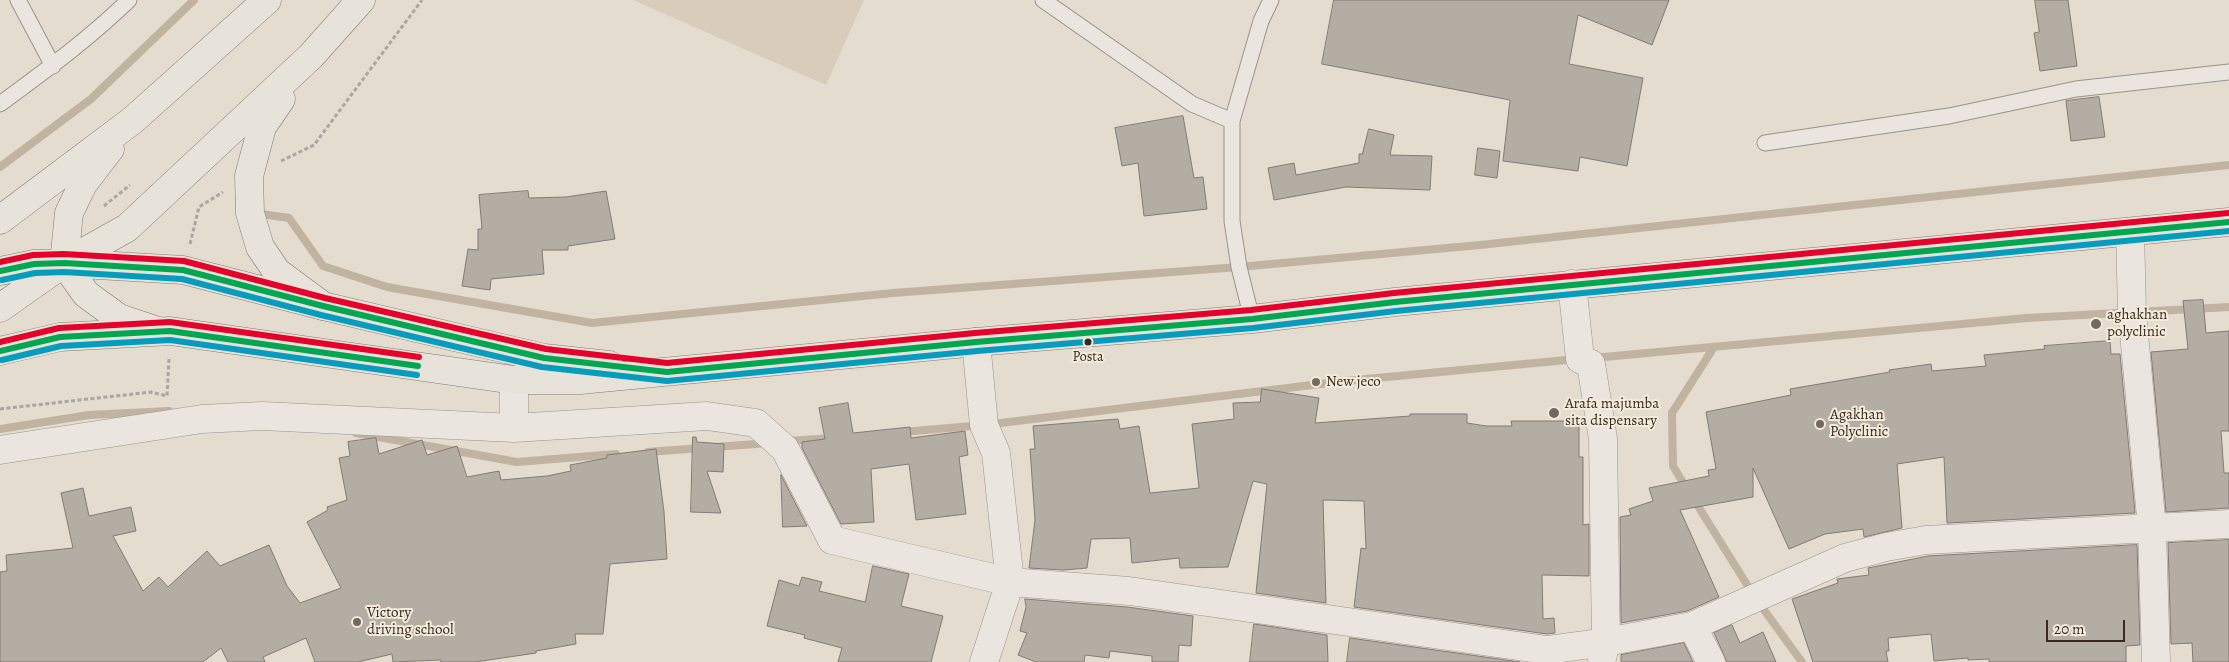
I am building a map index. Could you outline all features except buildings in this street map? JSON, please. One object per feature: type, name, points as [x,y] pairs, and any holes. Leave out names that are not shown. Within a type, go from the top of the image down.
[{"type":"main road","points":[[0,220],[133,120],[267,0]]},
{"type":"main road","points":[[0,308],[64,262],[127,228],[311,56],[361,0]]},
{"type":"main road","points":[[311,56],[262,127],[249,176],[250,212],[260,247],[277,272],[323,306]]},
{"type":"main road","points":[[133,120],[79,191],[69,213],[64,262],[86,294],[119,318],[164,331],[514,380],[580,380],[976,342],[1252,319],[1572,284],[2229,222]]},
{"type":"main road","points":[[0,271],[34,264],[64,262],[184,270],[323,306],[544,358],[667,372]]},
{"type":"main road","points":[[0,351],[60,337],[164,331]]},
{"type":"street","points":[[2130,232],[2132,312],[2152,528],[2156,662]]},
{"type":"street","points":[[1572,284],[1580,359],[1591,364],[1603,439],[1603,652]]},
{"type":"street","points":[[976,342],[984,425],[996,453],[1010,582],[984,662]]},
{"type":"street","points":[[514,380],[514,428]]},
{"type":"street","points":[[0,450],[202,419],[262,416],[514,428],[707,416],[756,423],[785,448],[832,540],[1010,582],[1129,591],[1547,650],[1603,652],[1692,626],[1845,558],[1886,547],[1926,540],[2229,524]]},
{"type":"street","points":[[1692,626],[1711,662]]},
{"type":"lane","points":[[18,0],[53,66]]},
{"type":"lane","points":[[0,104],[53,66],[101,27],[128,0]]},
{"type":"lane","points":[[1043,0],[1192,104],[1232,121]]},
{"type":"lane","points":[[1252,319],[1239,267],[1232,221],[1232,121],[1261,21],[1271,0]]},
{"type":"lane","points":[[1765,143],[1949,116],[2076,89],[2229,72]]},
{"type":"path","points":[[184,270],[199,207],[249,176],[314,145],[422,0]]},
{"type":"path","points":[[0,409],[151,392],[167,396],[164,331]]},
{"type":"shaded area","points":[[633,0],[864,0],[826,85]]},
{"type":"waterway","points":[[0,167],[91,99],[194,0]]},
{"type":"waterway","points":[[261,214],[289,218],[323,266],[387,287],[592,323],[893,293],[1239,267],[1480,245],[2229,165]]},
{"type":"waterway","points":[[1593,358],[2027,318],[2229,307]]},
{"type":"waterway","points":[[1687,489],[1673,466],[1672,413],[1714,347]]},
{"type":"waterway","points":[[902,432],[984,425],[1345,381],[1577,359]]},
{"type":"waterway","points":[[0,429],[89,415],[169,411]]},
{"type":"waterway","points":[[356,433],[517,462],[616,454]]},
{"type":"waterway","points":[[788,441],[833,438]]},
{"type":"waterway","points":[[715,447],[769,443]]},
{"type":"waterway","points":[[648,452],[701,448]]},
{"type":"waterway","points":[[1693,498],[1756,599],[1802,662]]},
{"type":"transit line","points":[[0,262],[33,255],[64,254],[184,261],[325,298],[546,349],[667,363],[975,333],[1251,310],[1394,293],[2228,213]]},
{"type":"transit line","points":[[0,271],[34,264],[64,263],[183,270],[323,306],[544,358],[667,372],[976,342],[1252,319],[1395,302],[2229,222]]},
{"type":"transit line","points":[[2,280],[35,273],[64,272],[182,279],[321,315],[542,367],[667,381],[977,351],[1253,328],[1396,311],[2229,231]]},
{"type":"transit line","points":[[0,342],[59,328],[170,322],[419,357]]},
{"type":"transit line","points":[[0,351],[60,337],[170,331],[418,366]]},
{"type":"transit line","points":[[2,360],[61,346],[170,340],[417,375]]},
{"type":"place","name":"aghakhan polyclinic","points":[[2096,324]]},
{"type":"place","name":"Posta","points":[[1088,342]]},
{"type":"place","name":"New jeco","points":[[1316,382]]},
{"type":"place","name":"Arafa majumba sita dispensary","points":[[1554,413]]},
{"type":"place","name":"Agakhan Polyclinic","points":[[1820,424]]},
{"type":"place","name":"Victory driving school","points":[[357,622]]}]
